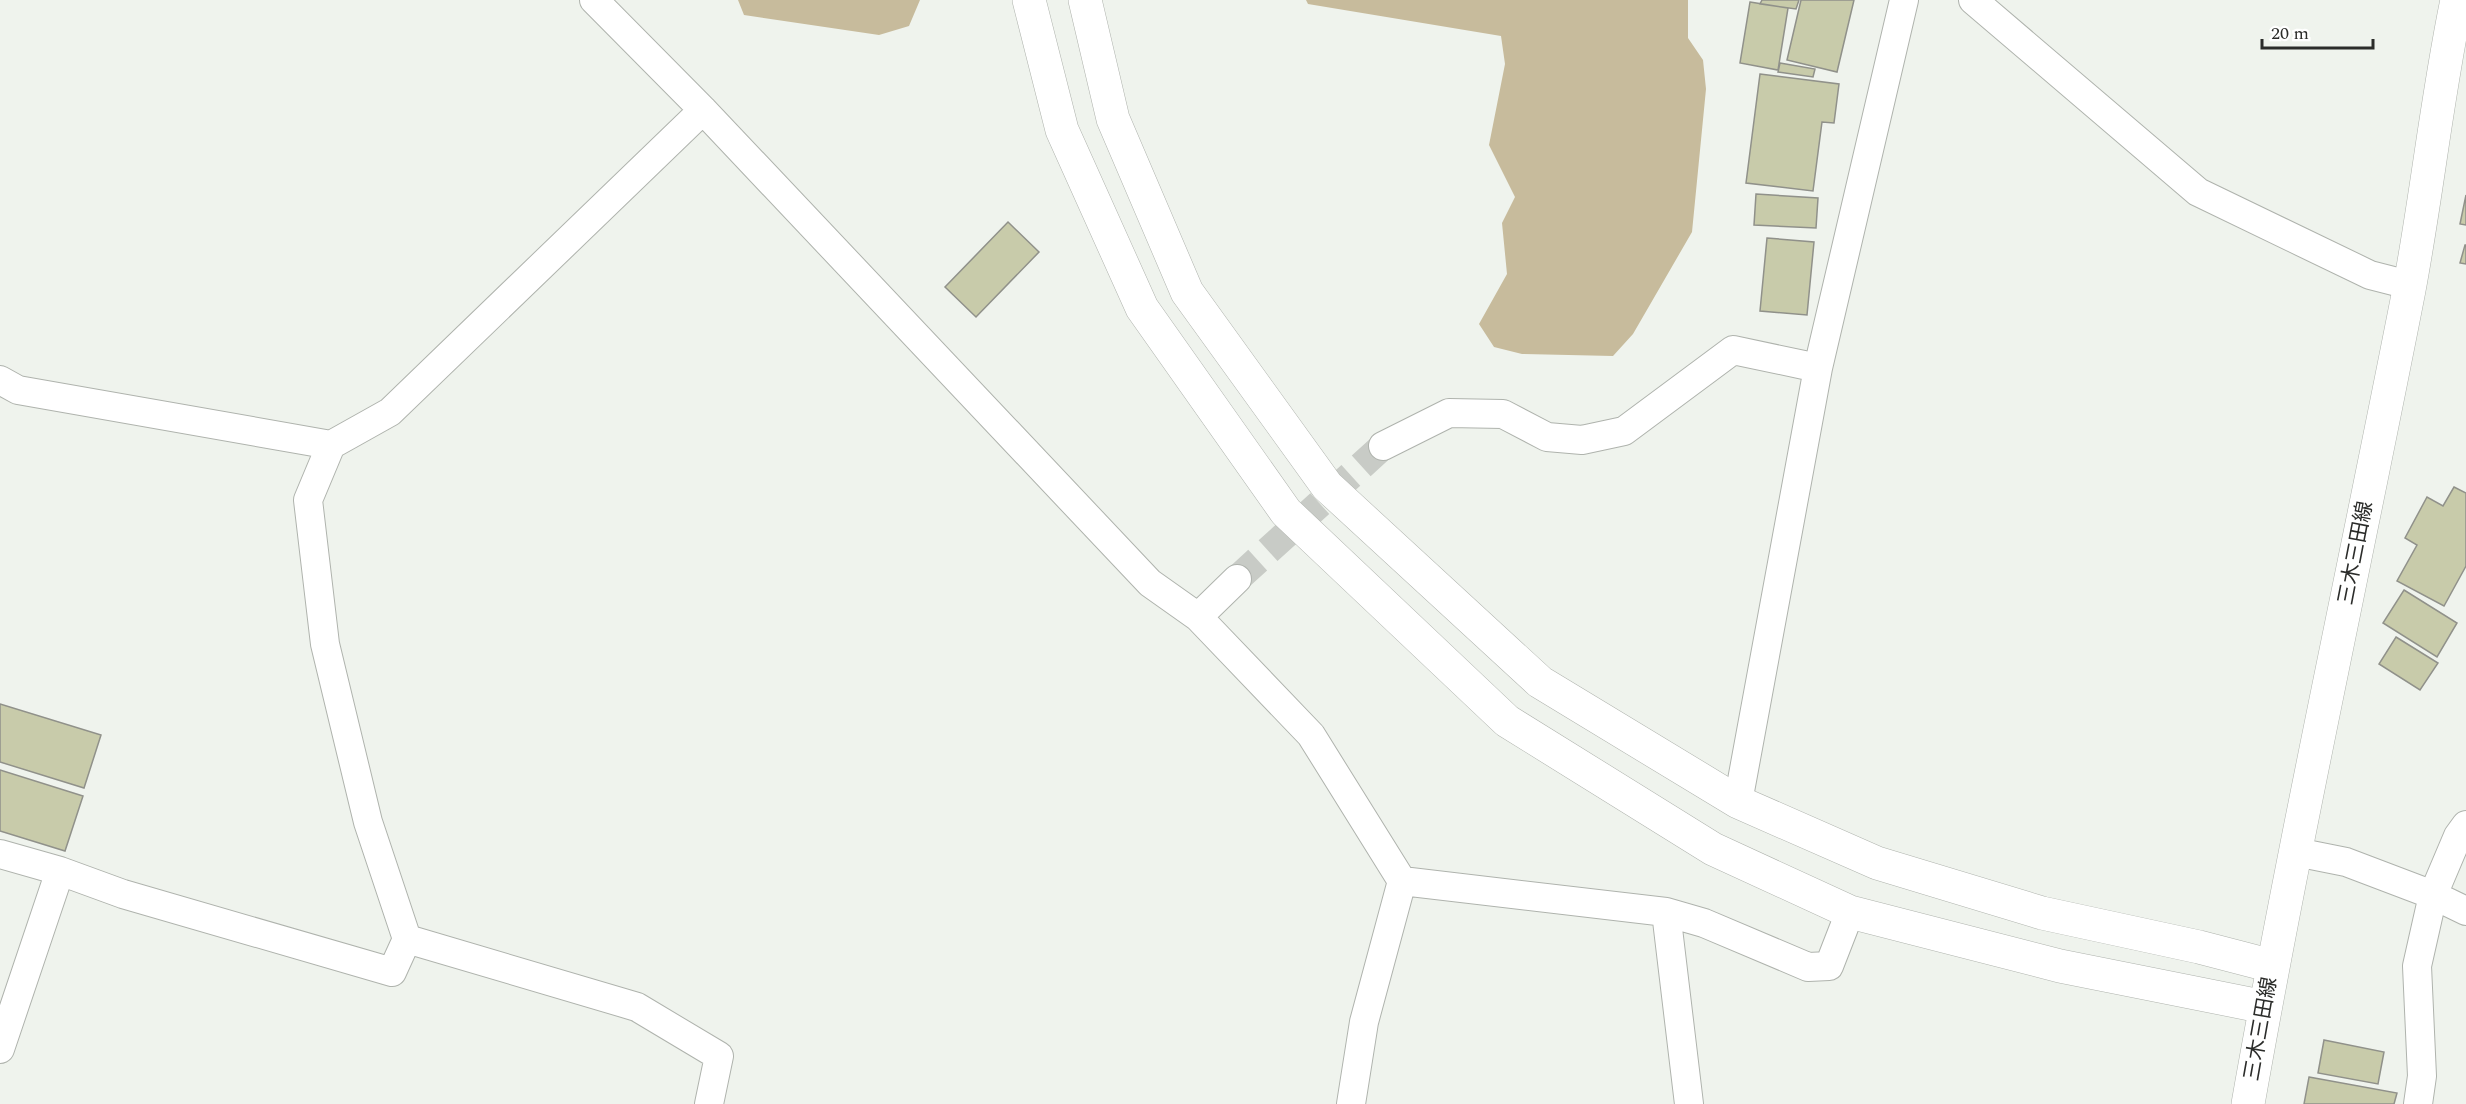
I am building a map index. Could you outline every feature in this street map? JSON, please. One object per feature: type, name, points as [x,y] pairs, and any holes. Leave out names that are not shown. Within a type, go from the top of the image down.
[{"type":"street","points":[[594,0],[703,110],[1150,583],[1198,617],[1311,735],[1402,881],[1364,1022],[1351,1104]]},
{"type":"street","points":[[1029,0],[1062,130],[1142,308],[1286,512],[1507,721],[1713,849],[1850,912],[2060,966],[2265,1007]]},
{"type":"street","points":[[1085,0],[1113,119],[1187,292],[1328,486],[1540,682],[1738,802],[1877,863],[2042,912],[2199,947],[2272,966]]},
{"type":"street","points":[[1738,802],[1818,368],[1904,0]]},
{"type":"street","points":[[1973,0],[2198,192],[2370,274],[2409,285]]},
{"type":"street","name":"三木三田線","points":[[2248,1104],[2272,966],[2409,285],[2457,0]]},
{"type":"street","points":[[0,854],[60,871],[123,894],[392,972],[407,939],[368,822],[325,644],[308,500],[331,445],[390,412],[703,110]]},
{"type":"street","points":[[1383,446],[1449,413],[1503,414],[1548,437],[1582,440],[1624,431],[1734,350],[1818,368]]},
{"type":"street","points":[[0,380],[18,390],[331,445]]},
{"type":"street","points":[[1198,617],[1237,579]]},
{"type":"street","points":[[2418,1104],[2422,1076],[2417,966],[2433,895],[2458,836],[2466,825]]},
{"type":"street","points":[[2296,852],[2346,862],[2433,895],[2466,912]]},
{"type":"street","points":[[0,1049],[60,871]]},
{"type":"street","points":[[1402,881],[1666,912],[1704,923],[1808,967],[1829,966],[1850,912]]},
{"type":"street","points":[[1666,912],[1689,1104]]},
{"type":"street","points":[[407,939],[637,1007],[719,1056],[709,1104]]},
{"type":"shaded area","points":[[738,0],[920,0],[909,26],[879,35],[744,15]]},
{"type":"shaded area","points":[[1306,0],[1688,0],[1688,38],[1703,60],[1706,89],[1692,232],[1633,334],[1613,356],[1522,354],[1494,347],[1479,324],[1507,274],[1502,223],[1515,197],[1489,145],[1505,64],[1501,36],[1308,4]]},
{"type":"building","points":[[1762,0],[1799,0],[1796,9],[1760,4]]},
{"type":"building","points":[[1801,0],[1854,0],[1837,72],[1787,60]]},
{"type":"building","points":[[1750,2],[1788,8],[1778,70],[1740,63]]},
{"type":"building","points":[[1780,63],[1815,69],[1813,77],[1778,72]]},
{"type":"building","points":[[1760,74],[1839,84],[1834,123],[1822,122],[1813,191],[1746,183]]},
{"type":"building","points":[[1756,194],[1818,198],[1816,228],[1754,225]]},
{"type":"building","points":[[2466,195],[2466,225],[2460,224]]},
{"type":"building","points":[[1008,222],[1039,252],[976,317],[945,287]]},
{"type":"building","points":[[1767,238],[1814,242],[1807,315],[1760,311]]},
{"type":"building","points":[[2466,245],[2466,264],[2460,263]]},
{"type":"building","points":[[2454,487],[2466,493],[2466,566],[2444,606],[2397,581],[2417,545],[2405,538],[2427,497],[2443,506]]},
{"type":"building","points":[[2404,590],[2457,623],[2437,657],[2383,623]]},
{"type":"building","points":[[2396,637],[2438,663],[2420,690],[2379,664]]},
{"type":"building","points":[[0,704],[101,735],[84,788],[0,762]]},
{"type":"building","points":[[0,770],[83,796],[65,851],[0,831]]},
{"type":"building","points":[[2324,1040],[2384,1052],[2378,1084],[2318,1073]]},
{"type":"building","points":[[2309,1077],[2397,1093],[2394,1104],[2304,1104]]},
{"type":"tunnel","points":[[1237,579],[1383,446]]}]
